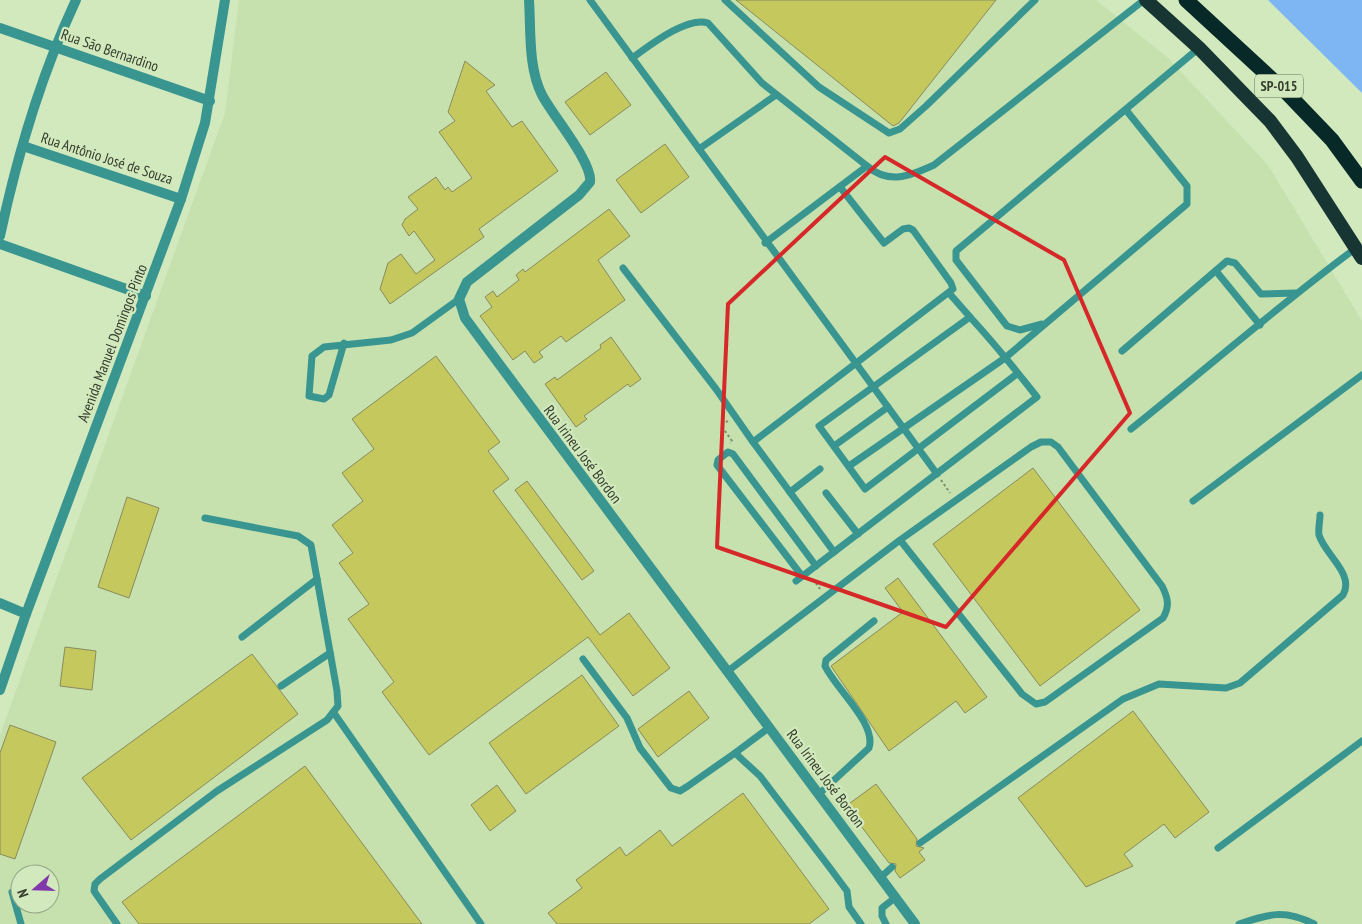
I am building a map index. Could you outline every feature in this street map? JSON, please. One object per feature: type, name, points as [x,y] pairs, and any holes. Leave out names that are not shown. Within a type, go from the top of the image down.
[{"type":"highway","points":[[1145,0],[1199,48],[1270,121],[1297,157],[1359,253]]},
{"type":"highway","name":"SP-015","points":[[1186,0],[1286,93],[1332,140],[1362,181]]},
{"type":"street","points":[[0,236],[23,146],[54,46],[76,0]]},
{"type":"street","name":"Avenida Manuel Domingos Pinto","points":[[0,690],[26,614],[146,296],[206,123],[225,0]]},
{"type":"street","points":[[459,299],[462,290],[474,275],[578,196],[590,182],[590,169],[555,117],[534,76],[529,0]]},
{"type":"street","name":"Rua São Bernardino","points":[[0,28],[210,100]]},
{"type":"street","name":"Rua Antônio José de Souza","points":[[23,146],[181,199]]},
{"type":"street","points":[[0,244],[146,296]]},
{"type":"street","name":"Rua Irineu José Bordon","points":[[459,299],[464,318],[480,341],[770,727],[915,924]]},
{"type":"street","points":[[0,603],[26,614]]},
{"type":"lane","points":[[590,0],[765,243],[919,448],[936,474]]},
{"type":"lane","points":[[725,0],[819,87],[889,133],[900,129],[926,106],[1035,0]]},
{"type":"lane","points":[[632,58],[671,33],[702,21],[713,27],[747,68],[776,95],[877,175],[912,176],[934,165],[1145,0]]},
{"type":"lane","points":[[1043,324],[1020,330],[1007,326],[956,260],[956,251],[1199,48]]},
{"type":"lane","points":[[699,149],[776,95]]},
{"type":"lane","points":[[849,466],[1005,358],[1187,204],[1187,186],[1126,110]]},
{"type":"lane","points":[[765,243],[867,166]]},
{"type":"lane","points":[[752,442],[953,289],[951,282],[913,230],[909,228],[903,230],[884,243],[840,187]]},
{"type":"lane","points":[[1132,429],[1260,325],[1296,293],[1359,253]]},
{"type":"lane","points":[[1122,351],[1227,261],[1234,263],[1261,294],[1296,293]]},
{"type":"lane","points":[[623,268],[834,552]]},
{"type":"lane","points":[[1216,271],[1260,325]]},
{"type":"lane","points":[[796,582],[1037,397],[949,293]]},
{"type":"lane","points":[[344,344],[329,395],[324,400],[308,396],[312,356],[324,347],[344,344],[391,340],[412,333],[459,299]]},
{"type":"lane","points":[[970,317],[819,426],[865,489],[1018,373]]},
{"type":"lane","points":[[1193,502],[1362,375]]},
{"type":"lane","points":[[834,446],[888,407]]},
{"type":"lane","points":[[728,671],[900,540],[1031,447],[1042,442],[1051,442],[1162,586],[1167,597],[1168,608],[1163,618],[1045,702],[1036,704],[1022,694],[900,540]]},
{"type":"lane","points":[[805,574],[717,465],[728,452],[733,454],[816,566]]},
{"type":"lane","points":[[790,492],[820,469]]},
{"type":"lane","points":[[826,493],[858,534]]},
{"type":"lane","points":[[920,843],[1123,699],[1160,684],[1226,688],[1240,683],[1343,595],[1347,587],[1347,579],[1332,559],[1319,534],[1320,515]]},
{"type":"lane","points":[[117,924],[94,891],[95,884],[100,879],[217,791],[334,713],[338,706],[311,545],[298,536],[204,518]]},
{"type":"lane","points":[[242,637],[317,579]]},
{"type":"lane","points":[[819,794],[869,748],[872,740],[868,728],[825,666],[826,660],[874,621]]},
{"type":"lane","points":[[281,686],[330,653]]},
{"type":"lane","points":[[583,659],[627,718],[640,748],[671,788],[680,791],[770,727]]},
{"type":"lane","points":[[334,713],[481,924]]},
{"type":"lane","points":[[1218,848],[1310,782],[1362,741]]},
{"type":"lane","points":[[736,753],[760,776],[830,868],[847,892],[849,907],[861,924]]},
{"type":"lane","points":[[881,877],[892,867]]},
{"type":"lane","points":[[886,924],[882,916],[882,908],[896,897]]},
{"type":"lane","points":[[1239,924],[1267,915],[1283,913],[1301,917],[1314,924]]},
{"type":"path","points":[[722,457],[719,451],[732,441],[721,425],[735,417]]},
{"type":"path","points":[[936,474],[956,501]]},
{"type":"path","points":[[805,574],[826,597]]},
{"type":"highlighted area","points":[[885,157],[1064,260],[1130,413],[946,627],[717,547],[728,304]]},
{"type":"shaded area","points":[[239,0],[1096,0],[1167,57],[1268,165],[1362,321],[1362,924],[0,924],[0,735],[225,113]]},
{"type":"water","points":[[1268,0],[1362,0],[1362,93]]},
{"type":"building","points":[[736,0],[996,0],[899,123],[893,126]]},
{"type":"building","points":[[465,61],[495,85],[486,91],[512,127],[522,121],[558,171],[479,229],[484,237],[390,304],[380,289],[388,263],[401,254],[416,274],[435,260],[414,231],[409,236],[402,225],[405,219],[418,209],[408,197],[436,177],[445,190],[448,187],[452,192],[472,178],[439,132],[455,121],[448,112]]},
{"type":"building","points":[[606,72],[631,105],[590,135],[565,102]]},
{"type":"building","points":[[665,144],[689,177],[641,213],[616,180]]},
{"type":"building","points":[[609,209],[630,236],[598,260],[625,300],[566,342],[561,336],[539,352],[543,357],[534,363],[525,351],[513,360],[480,316],[492,307],[485,297],[493,291],[497,297],[519,280],[516,275],[523,269],[525,272]]},
{"type":"building","points":[[611,337],[641,379],[630,387],[628,384],[584,416],[587,419],[576,427],[545,384],[555,377],[557,380],[601,348],[600,345]]},
{"type":"building","points":[[436,356],[500,442],[488,451],[509,479],[493,491],[600,635],[629,613],[670,668],[633,696],[588,637],[429,755],[382,692],[394,682],[348,619],[369,604],[339,563],[353,553],[332,525],[363,501],[342,473],[374,449],[352,419]]},
{"type":"building","points":[[1033,468],[1140,610],[1040,686],[933,544]]},
{"type":"building","points":[[527,481],[594,571],[582,580],[515,490]]},
{"type":"building","points":[[127,497],[159,508],[129,598],[98,587]]},
{"type":"building","points":[[898,578],[987,697],[965,713],[956,701],[889,751],[831,666],[903,612],[885,588]]},
{"type":"building","points":[[65,647],[96,651],[92,690],[60,686]]},
{"type":"building","points":[[252,654],[298,714],[131,840],[82,778]]},
{"type":"building","points":[[582,675],[619,726],[526,794],[489,743]]},
{"type":"building","points":[[689,691],[709,718],[658,757],[638,729]]},
{"type":"building","points":[[1133,711],[1209,812],[1175,838],[1164,824],[1124,854],[1133,866],[1086,887],[1018,798]]},
{"type":"building","points":[[10,725],[56,742],[15,859],[0,854],[0,753]]},
{"type":"building","points":[[305,766],[422,924],[139,924],[122,902]]},
{"type":"building","points":[[876,784],[917,839],[916,846],[924,848],[919,852],[925,860],[900,878],[895,871],[896,864],[889,863],[846,806]]},
{"type":"building","points":[[497,785],[516,811],[490,831],[471,805]]},
{"type":"building","points":[[743,793],[829,909],[809,924],[557,924],[548,913],[582,888],[576,880],[620,847],[626,856],[660,830],[672,846]]}]
